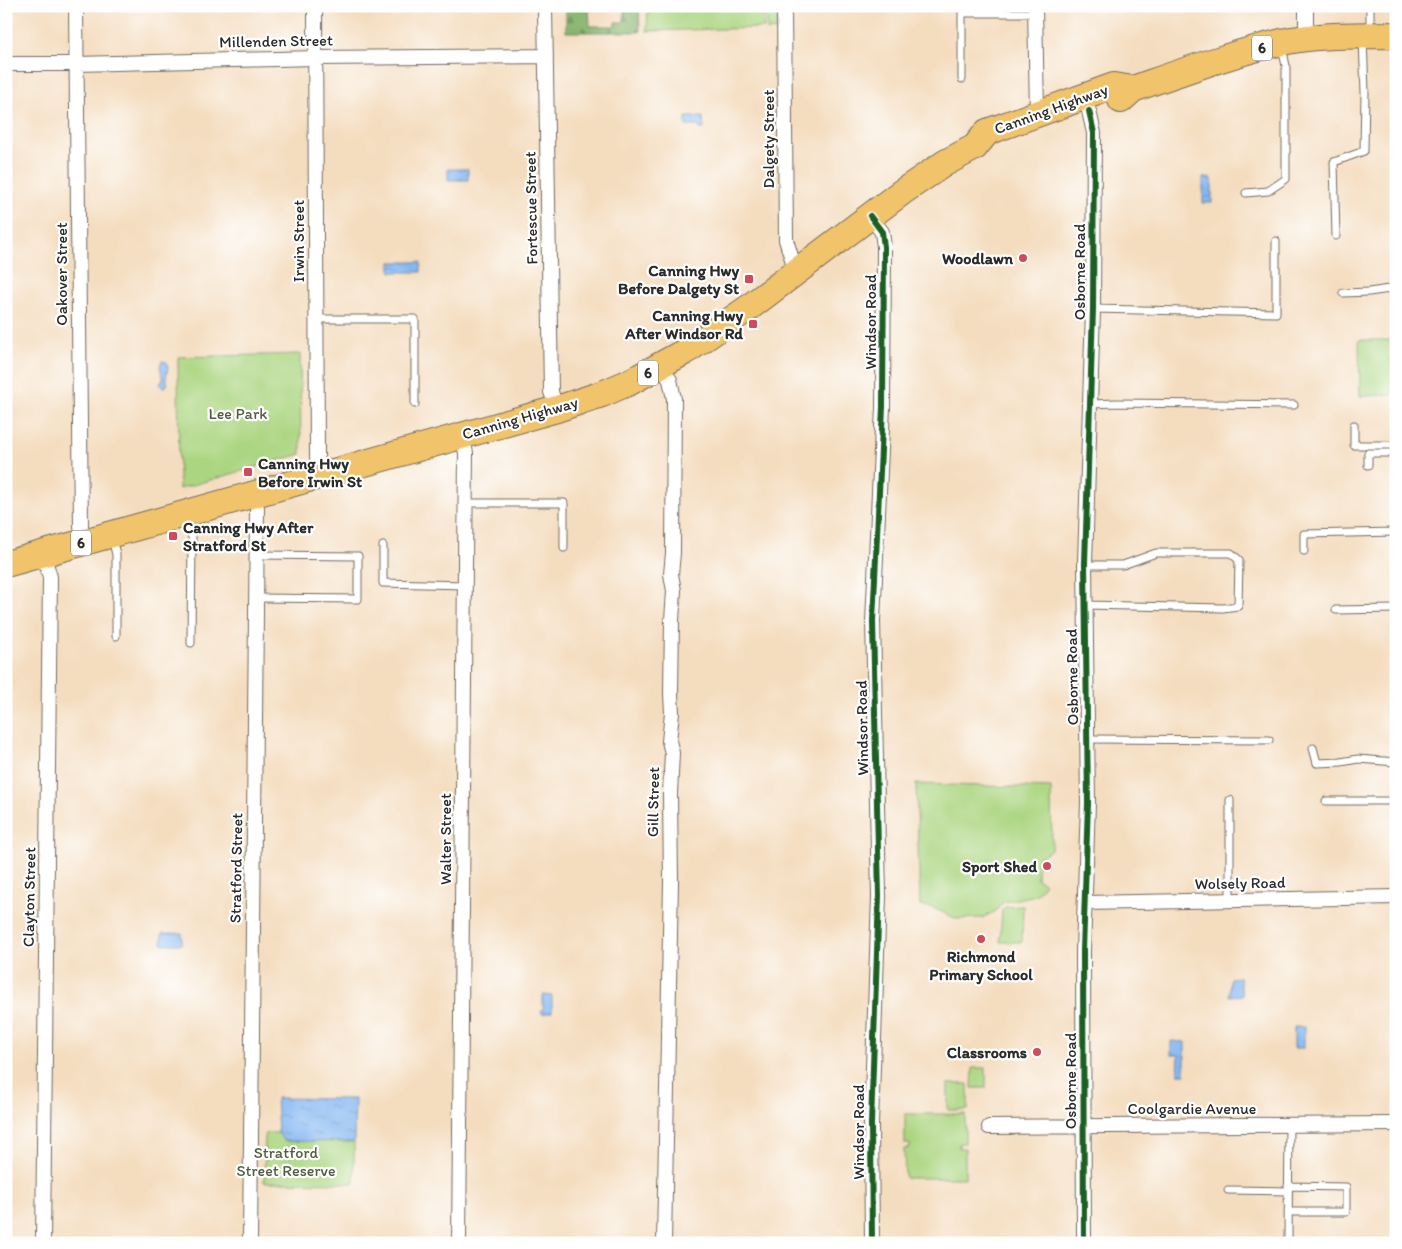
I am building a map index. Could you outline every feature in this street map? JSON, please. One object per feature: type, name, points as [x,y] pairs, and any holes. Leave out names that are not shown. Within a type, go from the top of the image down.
[{"type":"highway","name":"Canning Highway","points":[[975,147],[993,147],[1119,101],[1132,89],[1235,56],[1294,40],[1396,35]]},
{"type":"highway","name":"Canning Highway","points":[[6,564],[557,409],[602,394],[661,366],[747,309],[902,192],[945,163],[975,147],[987,132],[1114,86],[1132,89]]},
{"type":"street","name":"Oakover Street","points":[[76,6],[81,527],[85,541]]},
{"type":"street","name":"Irwin Street","points":[[314,6],[317,457],[321,475]]},
{"type":"street","name":"Fortescue Street","points":[[545,6],[551,392],[557,409]]},
{"type":"street","name":"Dalgety Street","points":[[784,6],[786,240],[792,259],[799,269]]},
{"type":"street","points":[[1294,40],[1306,6]]},
{"type":"street","points":[[1036,10],[1037,113]]},
{"type":"street","name":"Millenden Street","points":[[6,64],[546,56]]},
{"type":"street","name":"Osborne Road","points":[[1084,1243],[1083,951],[1088,803],[1085,565],[1093,309],[1094,133],[1089,111]]},
{"type":"street","name":"Windsor Road","points":[[870,216],[882,232],[884,247],[883,407],[874,621],[879,896],[872,1114],[872,1243]]},
{"type":"street","name":"Gill Street","points":[[661,366],[670,380],[674,400],[672,574],[674,591],[672,620],[672,713],[669,741],[672,753],[664,1243]]},
{"type":"street","name":"Walter Street","points":[[459,1243],[466,449],[462,435]]},
{"type":"street","name":"Stratford Street","points":[[250,1243],[257,555],[257,508],[253,494]]},
{"type":"street","name":"Clayton Street","points":[[43,553],[50,577],[43,1243]]},
{"type":"street","name":"Wolsely Road","points":[[1085,904],[1396,897]]},
{"type":"street","name":"Coolgardie Avenue","points":[[989,1127],[1396,1124]]},
{"type":"lane","points":[[1336,236],[1334,162],[1364,151],[1367,36],[1370,6]]},
{"type":"lane","points":[[962,79],[962,13],[1036,10]]},
{"type":"lane","points":[[1246,193],[1268,191],[1286,179],[1286,66],[1294,40]]},
{"type":"lane","points":[[1093,309],[1276,313],[1276,241]]},
{"type":"lane","points":[[1344,293],[1396,288]]},
{"type":"lane","points":[[316,320],[415,319],[415,404]]},
{"type":"lane","points":[[1090,404],[1294,405]]},
{"type":"lane","points":[[1354,424],[1354,445],[1396,445]]},
{"type":"lane","points":[[1368,465],[1368,453],[1396,453]]},
{"type":"lane","points":[[465,503],[564,503],[564,548]]},
{"type":"lane","points":[[186,513],[192,537],[191,643]]},
{"type":"lane","points":[[1304,551],[1304,534],[1396,532]]},
{"type":"lane","points":[[111,534],[116,554],[116,636]]},
{"type":"lane","points":[[383,546],[382,583],[465,585]]},
{"type":"lane","points":[[1085,565],[1123,564],[1156,552],[1231,553],[1239,560],[1238,606],[1223,608],[1085,605]]},
{"type":"lane","points":[[256,598],[358,599],[358,556],[257,555]]},
{"type":"lane","points":[[1336,610],[1396,609]]},
{"type":"lane","points":[[1086,739],[1269,740]]},
{"type":"lane","points":[[1313,748],[1317,763],[1358,759],[1396,762]]},
{"type":"lane","points":[[1230,800],[1230,900]]},
{"type":"lane","points":[[1326,802],[1396,801]]},
{"type":"lane","points":[[1286,1243],[1288,1238],[1288,1124]]},
{"type":"lane","points":[[1228,1190],[1346,1187],[1346,1212],[1288,1212]]},
{"type":"green space","points":[[566,6],[589,6],[590,26],[615,26],[615,22],[624,22],[624,6],[639,6],[640,32],[566,32]]},
{"type":"green space","points":[[648,6],[764,6],[764,28],[647,31]]},
{"type":"green space","points":[[767,6],[777,6],[777,30],[767,31]]},
{"type":"green space","points":[[1359,340],[1391,340],[1392,395],[1360,396]]},
{"type":"green space","name":"Lee Park","points":[[300,354],[301,454],[179,489],[178,357]]},
{"type":"green space","points":[[916,784],[1051,788],[1052,849],[1038,858],[1037,879],[1045,883],[1036,895],[1003,902],[996,911],[982,918],[957,919],[931,907],[920,906]]},
{"type":"green space","points":[[1023,906],[1022,942],[1000,942],[1002,910],[1005,907]]},
{"type":"green space","points":[[973,1068],[986,1068],[986,1088],[972,1088]]},
{"type":"green space","points":[[948,1084],[968,1084],[968,1110],[948,1110]]},
{"type":"green space","points":[[905,1114],[965,1114],[965,1143],[959,1143],[959,1148],[965,1148],[965,1178],[905,1178],[904,1149],[910,1148],[910,1144],[905,1144]]},
{"type":"green space","name":"Stratford Street Reserve","points":[[265,1133],[278,1133],[284,1141],[354,1142],[354,1183],[264,1182]]},
{"type":"water","points":[[686,117],[703,117],[704,129],[700,129],[698,126],[686,126]]},
{"type":"water","points":[[448,169],[468,169],[468,180],[448,180]]},
{"type":"water","points":[[1203,178],[1212,178],[1212,203],[1203,203]]},
{"type":"water","points":[[391,262],[421,262],[421,272],[391,272]]},
{"type":"water","points":[[162,361],[167,362],[168,367],[166,379],[168,384],[165,387],[160,384],[163,379],[160,366]]},
{"type":"water","points":[[162,933],[182,933],[182,944],[162,944]]},
{"type":"water","points":[[1240,977],[1242,995],[1229,996],[1230,978]]},
{"type":"water","points":[[543,995],[552,996],[552,1012],[542,1014]]},
{"type":"water","points":[[1294,1027],[1304,1027],[1304,1048],[1294,1048]]},
{"type":"water","points":[[1171,1041],[1185,1042],[1185,1074],[1178,1074],[1179,1055],[1171,1055]]},
{"type":"water","points":[[276,1098],[355,1099],[354,1142],[284,1141],[278,1133]]},
{"type":"cycle path","points":[[1084,1243],[1083,951],[1088,803],[1085,563],[1093,309],[1094,133],[1089,111]]},
{"type":"cycle path","points":[[870,216],[882,232],[884,247],[883,407],[873,621],[879,896],[871,1124],[872,1243]]},
{"type":"place","name":"Woodlawn","points":[[1023,258]]},
{"type":"place","name":"Canning Hwy Before Dalgety St","points":[[749,279]]},
{"type":"place","name":"Canning Hwy After Windsor Rd","points":[[753,324]]},
{"type":"place","name":"Canning Hwy Before Irwin St","points":[[248,472]]},
{"type":"place","name":"Canning Hwy After Stratford St","points":[[173,536]]},
{"type":"place","name":"Sport Shed","points":[[1047,866]]},
{"type":"place","name":"Richmond Primary School","points":[[981,939]]},
{"type":"place","name":"Classrooms","points":[[1037,1052]]}]
